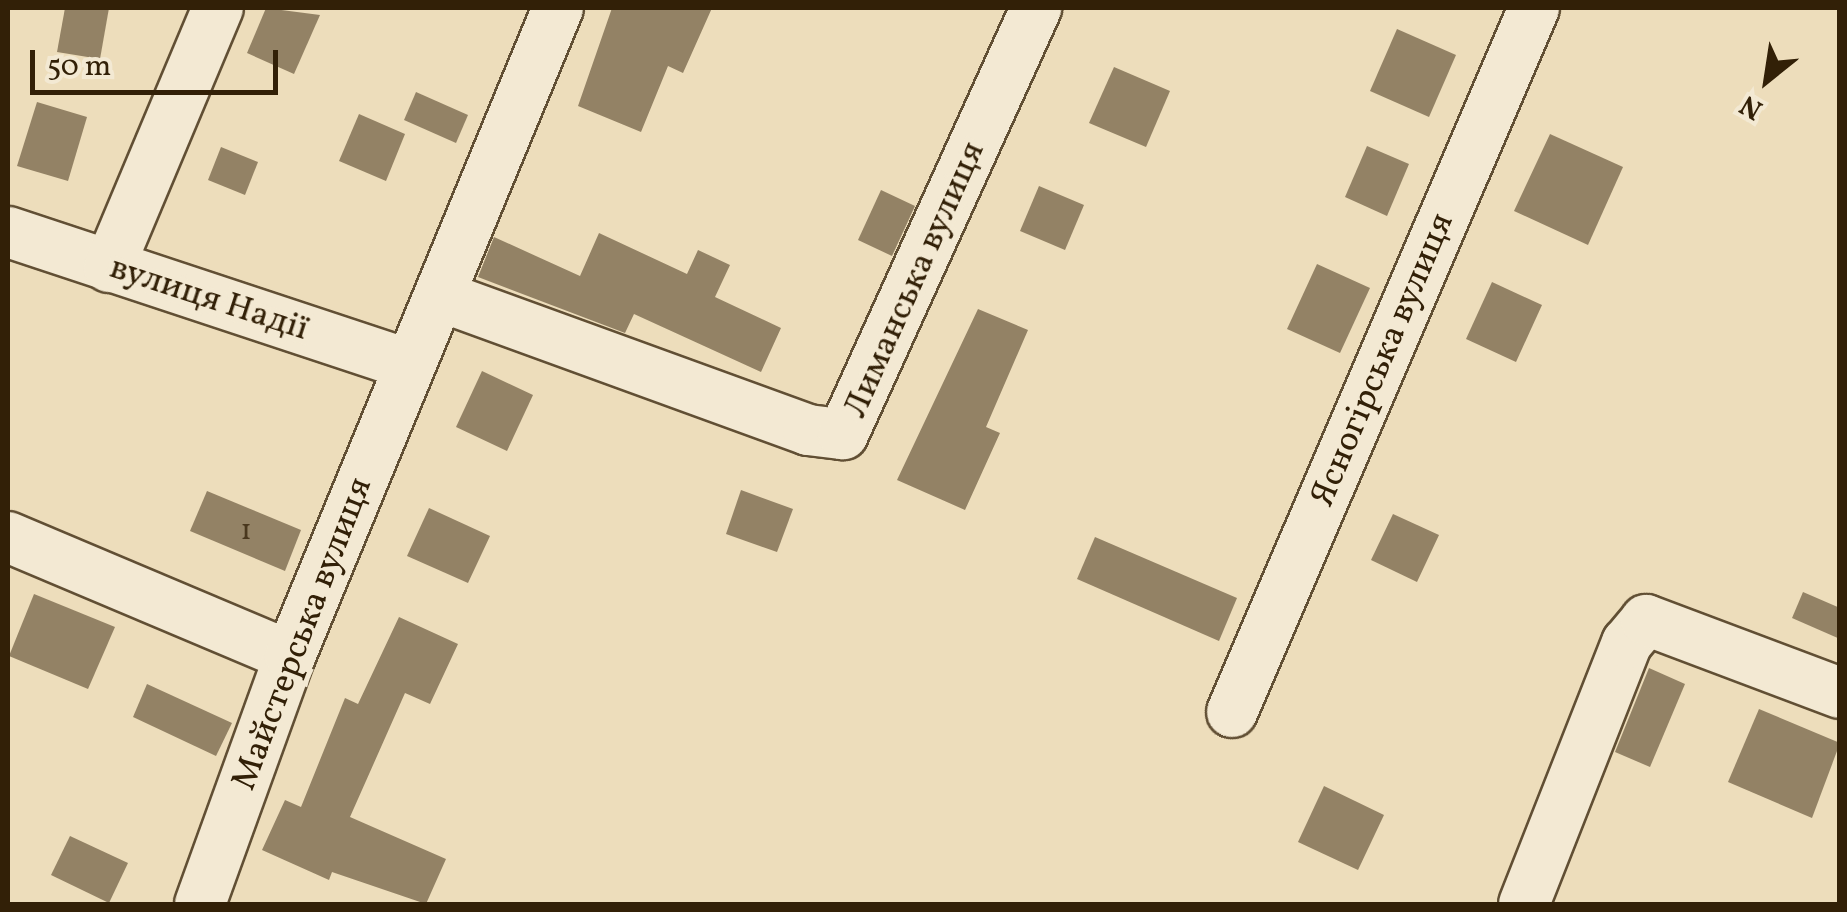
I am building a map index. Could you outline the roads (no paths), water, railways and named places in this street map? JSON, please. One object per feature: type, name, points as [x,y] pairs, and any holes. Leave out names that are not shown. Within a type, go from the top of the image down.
[{"type":"street","points":[[109,267],[218,8]]},
{"type":"street","name":"Майстерська вулиця","points":[[200,904],[290,656],[558,8]]},
{"type":"street","name":"Лиманська вулиця","points":[[440,296],[808,430],[843,434],[1036,8]]},
{"type":"street","name":"Ясногірська вулиця","points":[[1232,712],[1534,8]]},
{"type":"street","name":"вулиця Надії","points":[[8,232],[410,365]]},
{"type":"street","points":[[8,537],[290,656]]},
{"type":"street","points":[[1524,904],[1626,643],[1646,620],[1840,693]]}]
